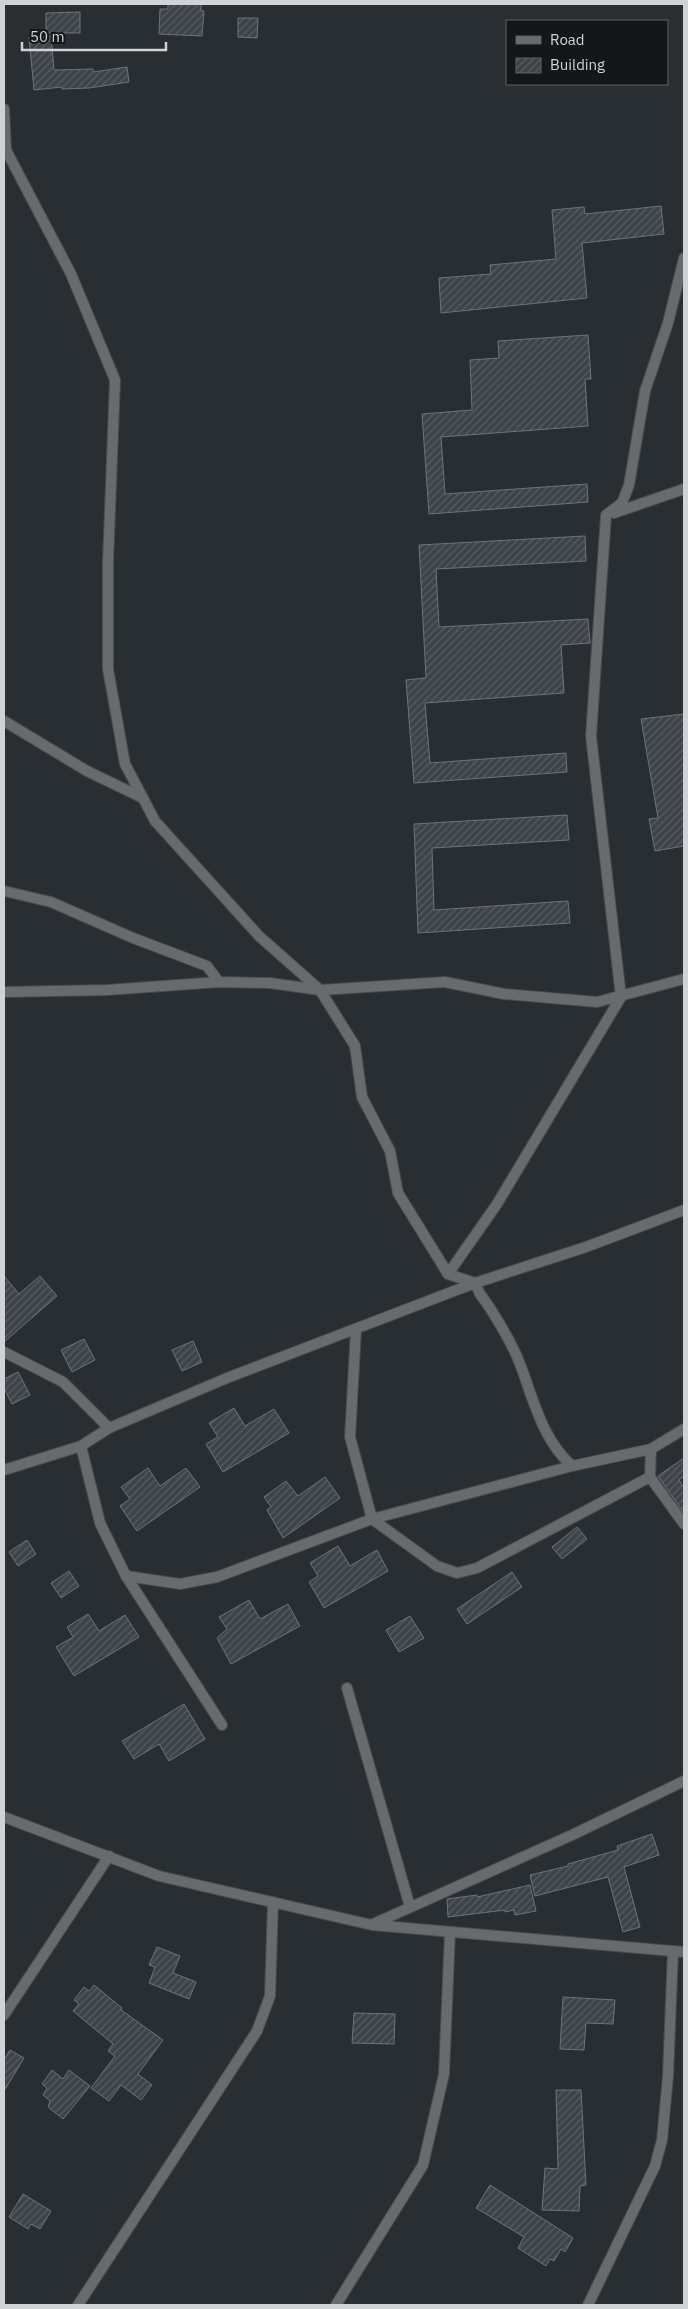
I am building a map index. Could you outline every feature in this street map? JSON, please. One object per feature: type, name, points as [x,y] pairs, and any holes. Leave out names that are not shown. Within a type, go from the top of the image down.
[{"type":"street","points":[[4,110],[5,150],[71,274],[115,380],[108,562],[108,669],[125,764],[155,821],[259,936],[320,990],[355,1046],[362,1097],[390,1151],[398,1193],[448,1274],[475,1283],[520,1363],[544,1430],[562,1457],[572,1466]]},
{"type":"street","points":[[606,515],[622,504],[629,485],[644,391],[668,324],[684,258]]},
{"type":"street","points":[[606,515],[684,489]]},
{"type":"street","points":[[448,1274],[497,1204],[621,997],[591,736],[606,515]]},
{"type":"street","points":[[4,721],[88,771],[143,798]]},
{"type":"street","points":[[4,891],[52,902],[133,938],[207,966],[219,982]]},
{"type":"street","points":[[4,992],[107,990],[219,982],[270,983],[320,990],[445,982],[504,994],[597,1002],[684,979]]},
{"type":"street","points":[[4,1470],[81,1446],[109,1428],[227,1378],[475,1283],[586,1247],[684,1210]]},
{"type":"street","points":[[356,1329],[350,1437],[372,1519],[437,1566],[457,1573],[477,1568],[650,1477]]},
{"type":"street","points":[[4,1352],[63,1382],[109,1428]]},
{"type":"street","points":[[126,1576],[180,1584],[217,1578],[372,1519],[572,1466],[651,1449],[684,1429]]},
{"type":"street","points":[[81,1446],[100,1523],[126,1576],[222,1725]]},
{"type":"street","points":[[651,1449],[650,1477],[684,1524]]},
{"type":"street","points":[[347,1688],[410,1907]]},
{"type":"street","points":[[372,1925],[572,1836],[684,1781]]},
{"type":"street","points":[[4,1817],[158,1876],[372,1925],[684,1952]]},
{"type":"street","points":[[4,2015],[109,1856]]},
{"type":"street","points":[[78,2305],[256,2031],[270,1996],[273,1902]]},
{"type":"street","points":[[336,2305],[423,2165],[444,2074],[450,1932]]},
{"type":"street","points":[[588,2305],[656,2166],[662,2140],[668,2076],[672,1951]]},
{"type":"building","points":[[168,4],[201,4],[201,11],[204,11],[202,36],[159,34],[160,9],[168,9]]},
{"type":"building","points":[[80,12],[80,33],[46,33],[46,13]]},
{"type":"building","points":[[238,18],[258,18],[257,38],[238,37]]},
{"type":"building","points":[[51,36],[54,70],[93,69],[93,72],[127,67],[129,82],[89,88],[62,89],[62,87],[34,90],[29,38]]},
{"type":"building","points":[[661,206],[664,234],[582,243],[587,298],[441,313],[439,278],[491,274],[490,265],[556,259],[552,210],[584,207],[585,214]]},
{"type":"building","points":[[588,335],[591,379],[585,379],[588,426],[441,437],[445,494],[587,484],[588,502],[429,514],[422,414],[472,410],[470,360],[499,358],[498,341]]},
{"type":"building","points":[[585,536],[586,561],[436,569],[439,627],[588,619],[590,643],[561,645],[564,693],[425,703],[430,763],[566,753],[567,772],[414,783],[406,680],[426,678],[419,545]]},
{"type":"building","points":[[684,714],[684,846],[655,851],[649,819],[658,818],[641,719]]},
{"type":"building","points":[[567,815],[569,840],[432,848],[434,910],[568,901],[570,923],[418,933],[414,824]]},
{"type":"building","points":[[4,1276],[19,1294],[40,1276],[57,1296],[4,1342]]},
{"type":"building","points":[[84,1339],[95,1360],[72,1372],[61,1350]]},
{"type":"building","points":[[193,1341],[202,1362],[182,1371],[172,1350]]},
{"type":"building","points":[[18,1372],[30,1395],[12,1404],[4,1388],[4,1379]]},
{"type":"building","points":[[234,1408],[245,1426],[274,1409],[289,1433],[223,1472],[206,1444],[218,1437],[209,1423]]},
{"type":"building","points":[[684,1458],[684,1476],[679,1480],[684,1488],[684,1513],[658,1476]]},
{"type":"building","points":[[148,1468],[160,1486],[186,1468],[200,1487],[137,1531],[120,1506],[130,1499],[121,1487]]},
{"type":"building","points":[[325,1477],[340,1498],[283,1538],[267,1510],[271,1507],[264,1497],[286,1481],[298,1496]]},
{"type":"building","points":[[577,1527],[587,1539],[562,1559],[552,1547]]},
{"type":"building","points":[[27,1540],[36,1554],[18,1566],[9,1552]]},
{"type":"building","points":[[338,1546],[350,1566],[377,1550],[388,1571],[324,1608],[309,1582],[318,1576],[310,1563]]},
{"type":"building","points":[[69,1571],[79,1586],[61,1598],[51,1583]]},
{"type":"building","points":[[512,1572],[522,1587],[467,1624],[457,1609]]},
{"type":"building","points":[[249,1600],[260,1619],[288,1604],[300,1626],[231,1664],[217,1638],[227,1629],[219,1617]]},
{"type":"building","points":[[88,1614],[99,1631],[125,1615],[139,1637],[74,1676],[56,1647],[73,1637],[67,1627]]},
{"type":"building","points":[[410,1616],[424,1638],[399,1652],[386,1630]]},
{"type":"building","points":[[184,1704],[205,1739],[169,1761],[159,1744],[134,1759],[122,1741]]},
{"type":"building","points":[[652,1834],[659,1855],[624,1867],[640,1927],[623,1932],[608,1877],[535,1896],[530,1875],[568,1866],[568,1864],[618,1850],[617,1846]]},
{"type":"building","points":[[530,1885],[536,1911],[515,1915],[514,1910],[505,1912],[505,1910],[448,1917],[447,1899],[477,1895],[477,1897]]},
{"type":"building","points":[[157,1947],[180,1956],[173,1973],[196,1982],[189,1999],[149,1983],[155,1967],[149,1965]]},
{"type":"building","points":[[94,1985],[122,2008],[121,2010],[163,2040],[138,2074],[152,2085],[141,2100],[121,2085],[109,2101],[91,2088],[115,2056],[108,2051],[113,2044],[73,2011],[79,2004],[74,2000],[84,1987],[89,1991]]},
{"type":"building","points":[[563,1997],[615,2000],[613,2024],[586,2023],[584,2050],[560,2049]]},
{"type":"building","points":[[354,2013],[395,2014],[394,2044],[352,2043]]},
{"type":"building","points":[[10,2050],[24,2058],[4,2091],[4,2060]]},
{"type":"building","points":[[52,2070],[63,2079],[69,2070],[90,2086],[63,2119],[48,2107],[50,2101],[43,2095],[47,2088],[42,2084]]},
{"type":"building","points":[[556,2090],[581,2090],[586,2185],[580,2186],[579,2211],[542,2210],[545,2168],[558,2169]]},
{"type":"building","points":[[490,2185],[573,2238],[565,2252],[561,2249],[554,2261],[550,2259],[546,2266],[518,2248],[524,2237],[476,2208]]},
{"type":"building","points":[[23,2194],[51,2211],[40,2229],[31,2224],[28,2229],[9,2217]]}]
